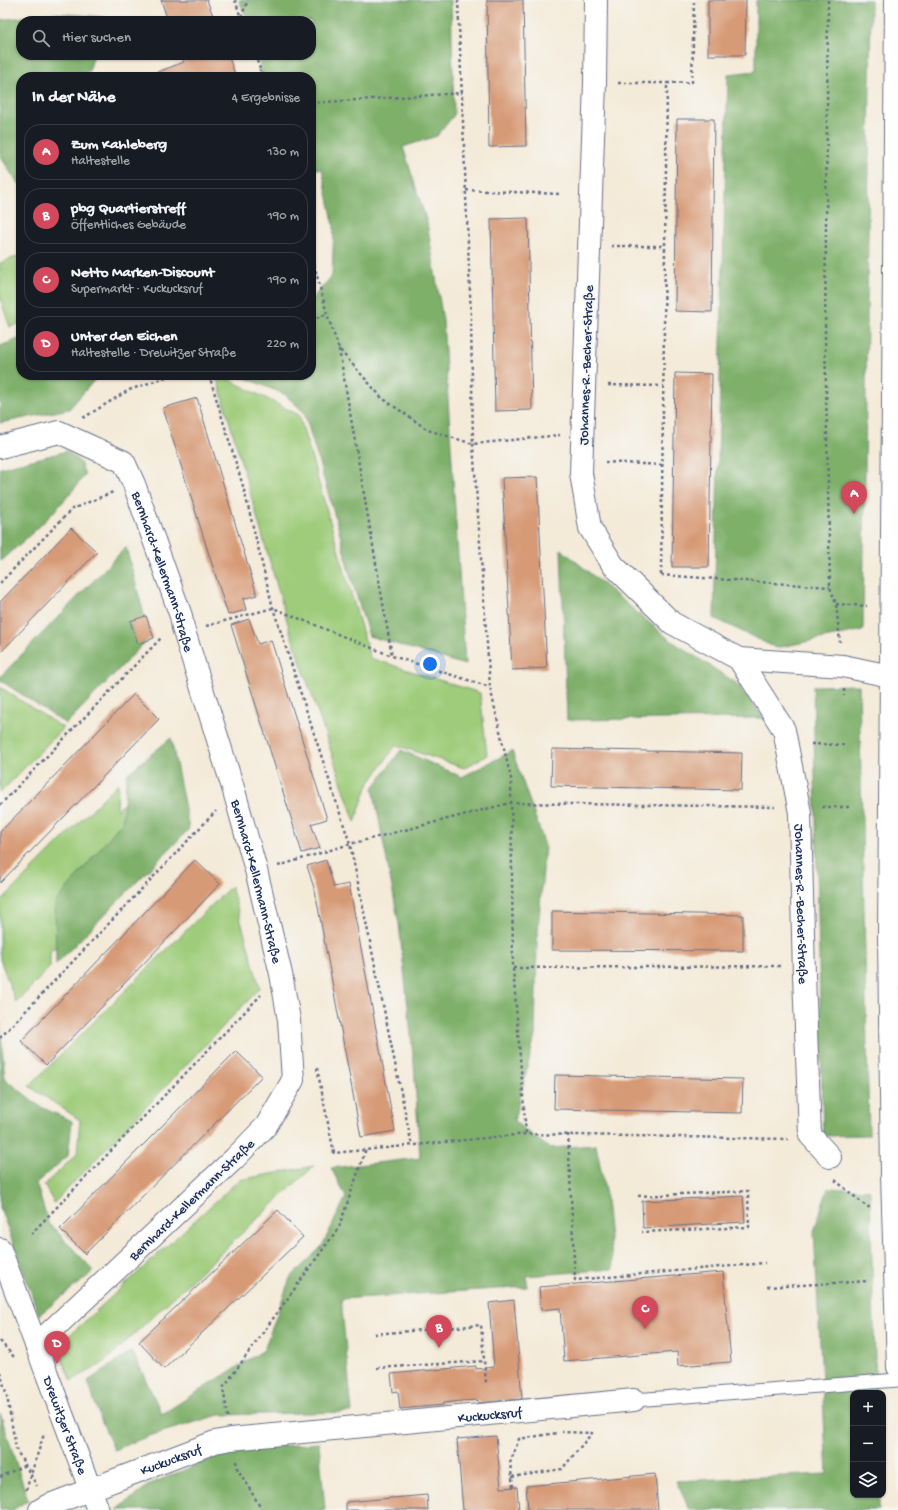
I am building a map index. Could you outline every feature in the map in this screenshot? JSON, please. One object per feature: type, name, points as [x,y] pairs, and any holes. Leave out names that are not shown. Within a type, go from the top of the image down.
[{"type":"street","name":"Johannes-R.-Becher-Straße","points":[[596,0],[596,83],[581,474],[590,528],[613,565],[672,623],[739,659],[843,666],[894,676]]},
{"type":"street","points":[[896,0],[894,676],[889,936],[893,1206],[898,1367]]},
{"type":"street","points":[[0,447],[59,432]]},
{"type":"street","name":"Bernhard-Kellermann-Straße","points":[[36,1345],[235,1158],[266,1126],[292,1080],[290,1020],[281,974],[256,870],[234,791],[183,628],[181,616],[134,484],[124,462],[59,432]]},
{"type":"street","name":"Johannes-R.-Becher-Straße","points":[[739,659],[784,730],[799,807],[810,1135],[831,1167]]},
{"type":"street","name":"Drewitzer Straße","points":[[0,1249],[98,1510]]},
{"type":"street","name":"Kuckucksruf","points":[[44,1508],[215,1442],[231,1439],[634,1400]]},
{"type":"lane","name":"Kuckucksruf","points":[[634,1400],[898,1380]]},
{"type":"path","points":[[235,0],[241,16]]},
{"type":"path","points":[[241,16],[248,0]]},
{"type":"path","points":[[458,0],[471,317],[473,444],[490,688],[510,778],[512,968],[526,1134]]},
{"type":"path","points":[[596,83],[692,82],[694,0]]},
{"type":"path","points":[[828,0],[825,336],[830,587],[836,604],[839,631]]},
{"type":"path","points":[[257,60],[261,72]]},
{"type":"path","points":[[642,594],[661,575],[667,83]]},
{"type":"path","points":[[316,103],[462,93]]},
{"type":"path","points":[[466,190],[561,194]]},
{"type":"path","points":[[590,246],[665,246]]},
{"type":"path","points":[[316,272],[327,314],[339,349],[392,656]]},
{"type":"path","points":[[316,318],[327,314]]},
{"type":"path","points":[[339,349],[382,398],[428,430],[473,444],[560,435]]},
{"type":"path","points":[[59,432],[129,390],[158,380]]},
{"type":"path","points":[[211,380],[243,486],[273,608],[350,844],[412,1146]]},
{"type":"path","points":[[585,384],[663,386]]},
{"type":"path","points":[[582,460],[662,465]]},
{"type":"path","points":[[0,583],[72,509],[134,484]]},
{"type":"path","points":[[661,575],[830,587]]},
{"type":"path","points":[[836,604],[866,606]]},
{"type":"path","points":[[205,626],[273,608],[392,656],[490,688]]},
{"type":"path","points":[[0,805],[181,616]]},
{"type":"path","points":[[787,743],[846,745]]},
{"type":"path","points":[[0,1038],[234,791]]},
{"type":"path","points":[[272,868],[350,844],[510,803],[849,807]]},
{"type":"path","points":[[512,968],[785,966]]},
{"type":"path","points":[[31,1234],[281,974]]},
{"type":"path","points":[[317,1066],[334,1153],[526,1134],[791,1139]]},
{"type":"path","points":[[568,1134],[575,1280],[765,1263]]},
{"type":"path","points":[[262,1510],[237,1468],[223,1388],[339,1226],[366,1150]]},
{"type":"path","points":[[831,1167],[867,1207],[893,1206]]},
{"type":"path","points":[[638,1196],[748,1191],[749,1227],[642,1232]]},
{"type":"path","points":[[767,1287],[869,1281]]},
{"type":"path","points":[[374,1334],[481,1325],[486,1383]]},
{"type":"path","points":[[0,1341],[18,1360]]},
{"type":"path","points":[[377,1368],[484,1361]]},
{"type":"path","points":[[0,1372],[7,1396],[16,1449],[32,1476],[44,1508]]},
{"type":"path","points":[[512,1477],[562,1469],[592,1433],[560,1432],[519,1439],[510,1462],[513,1487]]},
{"type":"path","points":[[32,1476],[44,1433]]},
{"type":"path","points":[[0,1477],[25,1465]]},
{"type":"green space","points":[[239,0],[451,0],[454,115],[437,136],[403,147],[427,223],[443,321],[465,665],[369,636],[348,568],[339,530],[304,412],[284,394],[250,380],[316,380],[316,294],[332,276],[334,226],[322,169],[316,169],[316,72],[261,72],[259,60],[316,60],[316,16],[246,16]]},
{"type":"green space","points":[[756,0],[871,0],[863,630],[776,648],[714,618],[728,74],[756,71]]},
{"type":"green space","points":[[54,13],[92,16],[31,16]]},
{"type":"green space","points":[[16,18],[16,60],[92,60],[88,72],[16,72],[16,180],[0,155],[0,20]]},
{"type":"green space","points":[[16,257],[16,325],[10,327],[0,298],[0,263]]},
{"type":"green space","points":[[16,340],[16,380],[95,380],[69,409],[0,423],[0,346]]},
{"type":"green space","points":[[217,380],[230,380],[299,415],[370,658],[480,693],[487,755],[464,768],[396,745],[367,787],[355,822],[290,631]]},
{"type":"green space","points":[[67,451],[80,462],[85,475],[46,520],[0,561],[0,468]]},
{"type":"green space","points":[[126,547],[150,637],[66,724],[0,680],[0,677]]},
{"type":"green space","points":[[561,549],[669,639],[736,683],[764,718],[567,720]]},
{"type":"green space","points":[[859,685],[869,1135],[823,1136],[813,686]]},
{"type":"green space","points":[[0,687],[63,728],[0,793]]},
{"type":"green space","points":[[171,738],[189,829],[56,964],[55,903],[122,822],[127,774]]},
{"type":"green space","points":[[401,750],[462,777],[512,751],[545,845],[537,943],[535,1036],[514,1121],[549,1148],[596,1145],[605,1190],[613,1269],[527,1276],[527,1287],[341,1299],[352,1412],[219,1415],[149,1436],[114,1450],[97,1410],[88,1381],[132,1351],[162,1414],[264,1350],[290,1278],[322,1246],[346,1197],[331,1168],[420,1158],[414,1064],[399,924],[373,788]]},
{"type":"green space","points":[[118,783],[117,810],[134,793],[149,850],[50,952],[50,967],[16,1003],[0,959],[0,902]]},
{"type":"green space","points":[[231,886],[260,988],[54,1203],[44,1185],[77,1154],[80,1120],[29,1086]]},
{"type":"green space","points":[[0,1022],[5,1079],[41,1107],[72,1121],[68,1156],[36,1183],[48,1222],[94,1271],[39,1315],[0,1207]]},
{"type":"green space","points":[[314,1166],[102,1364],[71,1381],[60,1354],[60,1344],[239,1180]]},
{"type":"green space","points":[[828,1188],[870,1190],[876,1390],[850,1390],[850,1498],[879,1498],[879,1510],[690,1510],[676,1481],[827,1474],[814,1231]]},
{"type":"green space","points":[[0,1413],[28,1500],[13,1510],[0,1510]]},
{"type":"green space","points":[[319,1443],[325,1510],[117,1510],[150,1484],[233,1450]]},
{"type":"building","points":[[161,0],[207,0],[213,16],[166,16]]},
{"type":"building","points":[[487,0],[523,0],[526,146],[489,147]]},
{"type":"building","points":[[708,0],[746,0],[745,55],[708,55]]},
{"type":"building","points":[[183,60],[230,60],[234,72],[158,72],[184,62]]},
{"type":"building","points":[[677,119],[714,119],[712,312],[675,311]]},
{"type":"building","points":[[528,218],[532,410],[495,411],[491,219]]},
{"type":"building","points":[[675,373],[712,374],[709,567],[672,567]]},
{"type":"building","points":[[197,398],[257,595],[243,599],[246,610],[228,615],[163,408]]},
{"type":"building","points":[[537,477],[547,668],[512,670],[502,478]]},
{"type":"building","points":[[71,528],[97,552],[0,653],[0,602]]},
{"type":"building","points":[[146,616],[154,638],[138,644],[130,621]]},
{"type":"building","points":[[249,619],[258,644],[271,640],[327,819],[311,824],[320,848],[302,853],[231,625]]},
{"type":"building","points":[[134,694],[159,719],[0,883],[0,832]]},
{"type":"building","points":[[552,749],[742,753],[741,790],[551,786]]},
{"type":"building","points":[[195,860],[220,884],[46,1065],[21,1041]]},
{"type":"building","points":[[326,860],[334,887],[349,884],[395,1131],[361,1137],[315,891],[307,866]]},
{"type":"building","points":[[552,911],[743,915],[743,951],[552,950]]},
{"type":"building","points":[[236,1051],[262,1076],[85,1254],[60,1229]]},
{"type":"building","points":[[555,1075],[743,1079],[742,1113],[554,1109]]},
{"type":"building","points":[[743,1196],[745,1222],[643,1228],[642,1201]]},
{"type":"building","points":[[278,1210],[303,1237],[164,1369],[139,1342]]},
{"type":"building","points":[[723,1272],[731,1362],[678,1366],[677,1352],[564,1361],[560,1308],[541,1310],[539,1287]]},
{"type":"building","points":[[514,1300],[522,1399],[478,1403],[478,1400],[461,1401],[443,1403],[443,1405],[400,1409],[398,1391],[393,1392],[391,1374],[476,1366],[476,1369],[494,1367],[489,1303]]},
{"type":"building","points":[[496,1436],[501,1488],[517,1487],[519,1510],[463,1510],[457,1439]]},
{"type":"building","points":[[655,1474],[658,1510],[528,1510],[526,1486]]},
{"type":"building","points":[[427,1495],[428,1510],[346,1510],[346,1502]]},
{"type":"place","name":"Zum Kahleberg","points":[[854,514]]},
{"type":"place","name":"Netto Marken-Discount","points":[[645,1329]]},
{"type":"place","name":"pbg Quartierstreff","points":[[439,1348]]},
{"type":"place","name":"Unter den Eichen","points":[[57,1364]]}]
